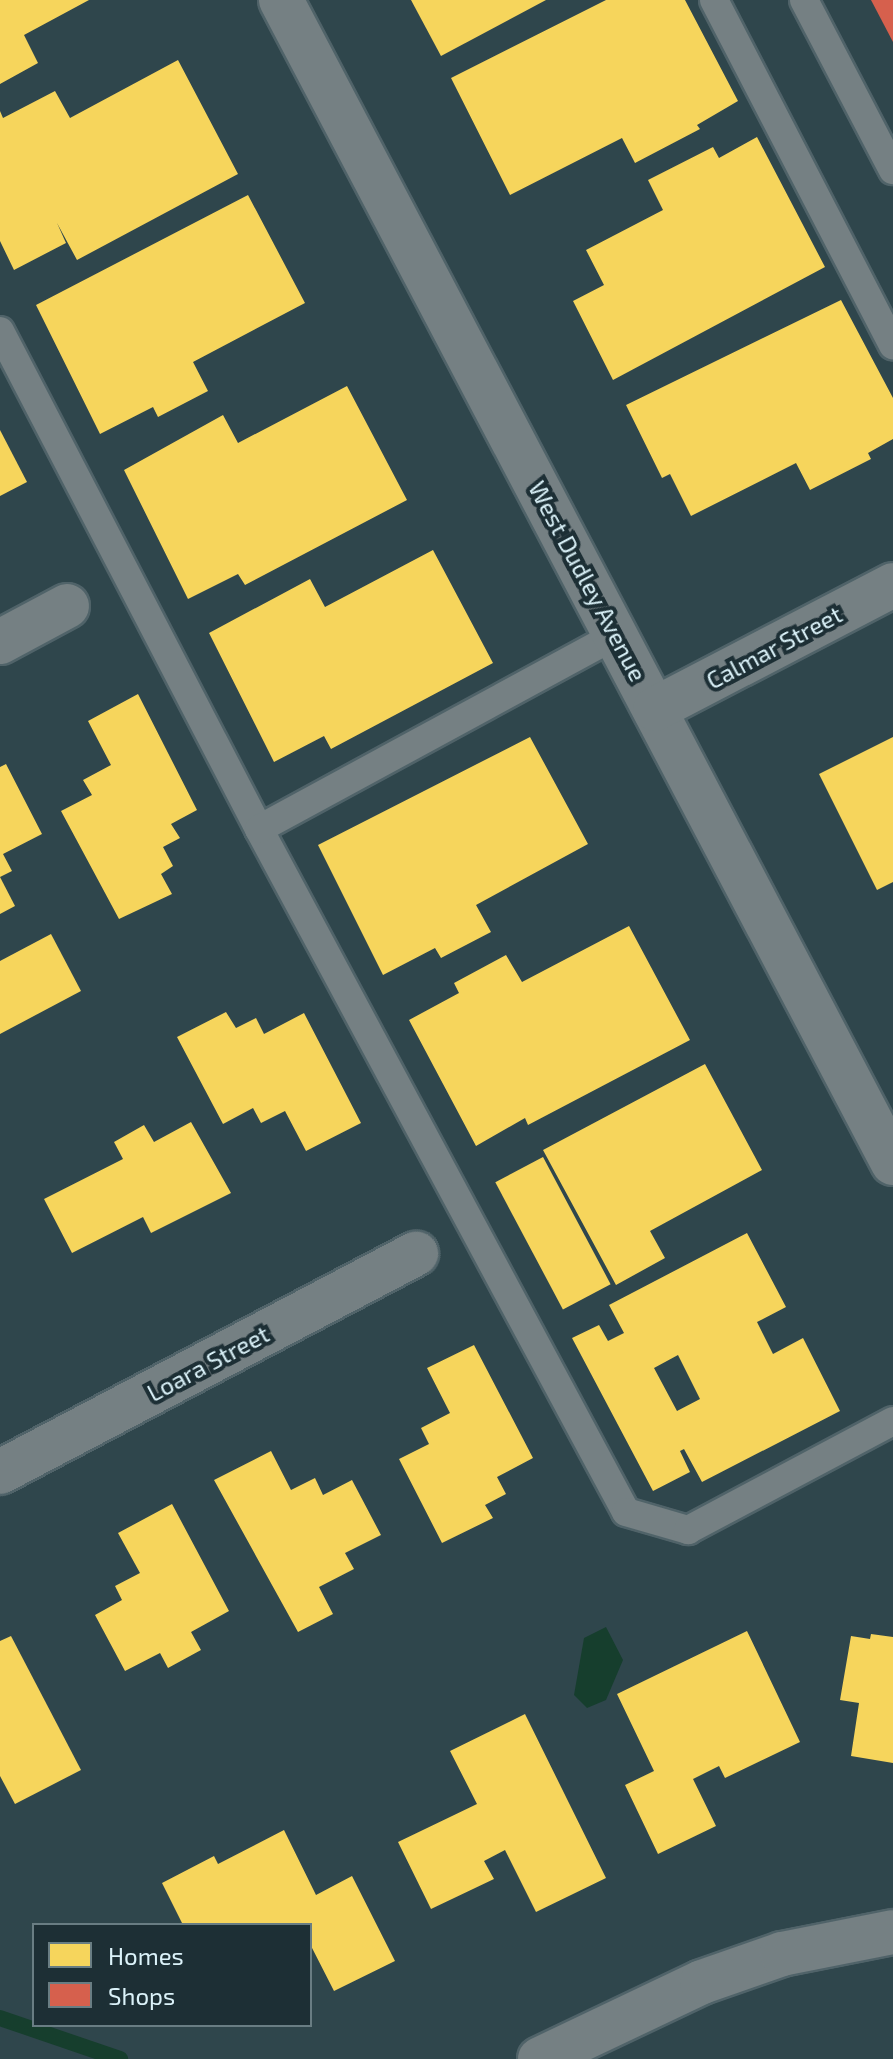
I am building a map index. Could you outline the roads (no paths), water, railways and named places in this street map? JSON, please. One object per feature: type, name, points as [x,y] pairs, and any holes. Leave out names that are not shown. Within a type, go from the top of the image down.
[{"type":"street","name":"West Dudley Avenue","points":[[281,0],[893,1163]]},
{"type":"street","name":"Calmar Street","points":[[655,709],[893,585]]},
{"type":"street","points":[[0,642],[67,606]]},
{"type":"street","name":"Loara Street","points":[[0,1472],[416,1254]]},
{"type":"street","points":[[540,2059],[702,1982],[782,1954],[893,1932]]},
{"type":"lane","points":[[714,0],[893,345]]},
{"type":"lane","points":[[804,0],[893,170]]},
{"type":"lane","points":[[0,331],[259,829],[626,1512],[688,1530],[893,1421]]},
{"type":"lane","points":[[259,829],[617,635]]},
{"type":"waterway","points":[[0,2018],[120,2059]]}]
